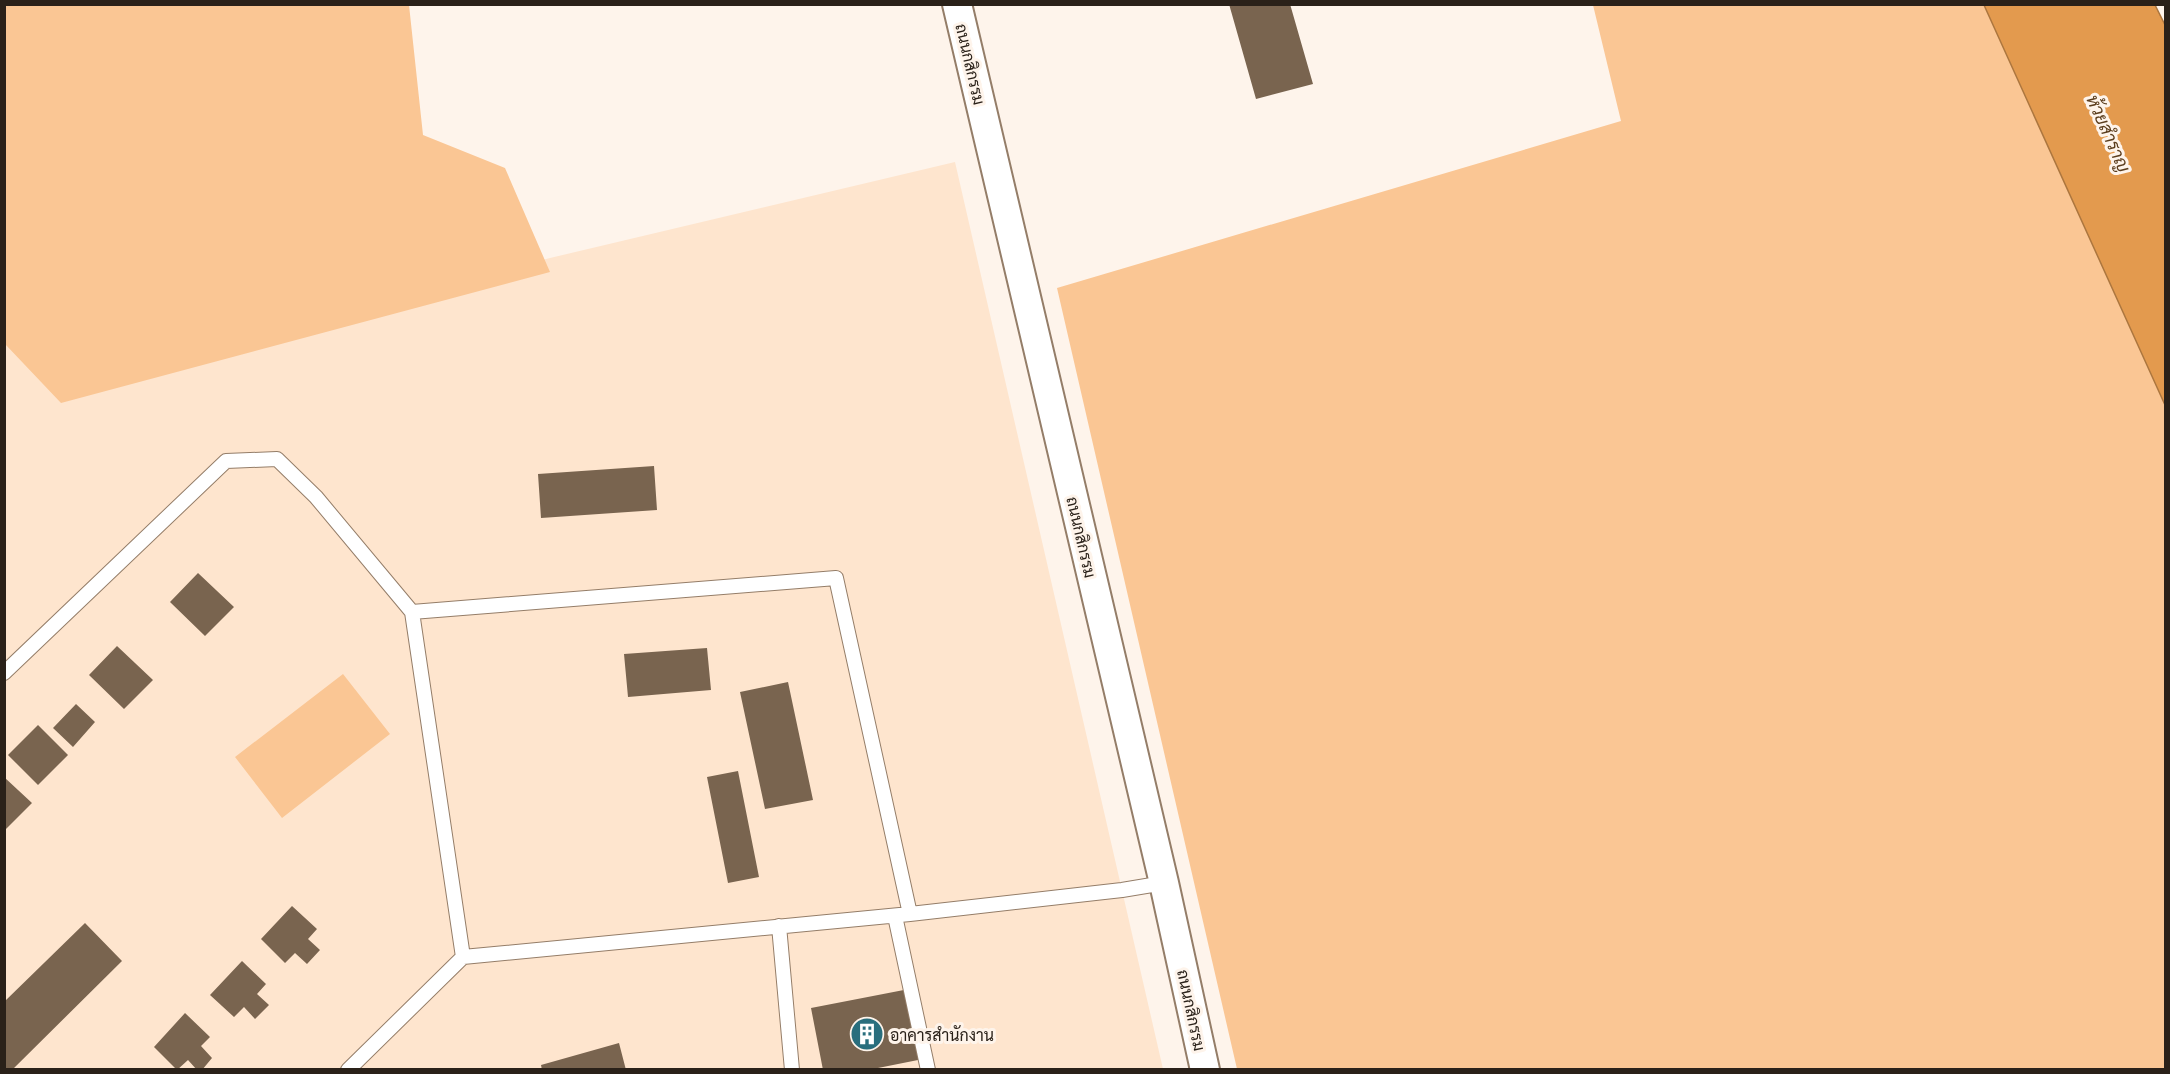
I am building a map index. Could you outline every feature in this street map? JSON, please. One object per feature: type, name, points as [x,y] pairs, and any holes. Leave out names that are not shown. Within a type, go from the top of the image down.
[{"type":"street","name":"ถนนกสิกรรม","points":[[957,4],[1164,883],[1205,1070]]},
{"type":"lane","points":[[8,664],[226,461],[277,459],[316,497],[412,612],[463,957]]},
{"type":"lane","points":[[412,612],[836,578],[910,914]]},
{"type":"lane","points":[[348,1070],[463,957],[896,916],[1122,890],[1164,883]]},
{"type":"lane","points":[[896,916],[928,1070]]},
{"type":"lane","points":[[778,926],[792,1070]]},
{"type":"shaded area","points":[[5,4],[409,5],[423,135],[505,168],[550,272],[61,403],[5,344]]},
{"type":"shaded area","points":[[1593,5],[1984,5],[2165,405],[2165,1069],[1237,1069],[1057,288],[1621,121]]},
{"type":"shaded area","points":[[955,162],[1163,1069],[5,1069],[4,293],[81,379],[550,258]]},
{"type":"shaded area","points":[[343,674],[390,734],[282,818],[235,757]]},
{"type":"water","name":"ห้วยสำราญ","points":[[1984,5],[2155,5],[2166,27],[2165,405]]},
{"type":"building","points":[[1229,4],[1290,4],[1313,84],[1256,99]]},
{"type":"building","points":[[654,466],[657,510],[541,518],[538,474]]},
{"type":"building","points":[[198,573],[234,607],[205,636],[170,602]]},
{"type":"building","points":[[117,646],[153,680],[124,709],[89,675]]},
{"type":"building","points":[[707,648],[711,690],[628,697],[624,654]]},
{"type":"building","points":[[788,682],[813,800],[765,809],[740,692]]},
{"type":"building","points":[[76,704],[95,722],[73,747],[53,728]]},
{"type":"building","points":[[38,725],[68,755],[38,785],[8,755]]},
{"type":"building","points":[[738,771],[759,877],[728,883],[707,777]]},
{"type":"building","points":[[4,777],[32,803],[4,831]]},
{"type":"building","points":[[292,906],[317,929],[308,939],[320,950],[307,964],[295,953],[285,963],[261,939]]},
{"type":"building","points":[[85,923],[122,961],[12,1070],[4,1070],[4,1002]]},
{"type":"building","points":[[242,961],[266,984],[257,994],[269,1005],[255,1019],[244,1007],[234,1017],[210,995]]},
{"type":"building","name":"อาคารสำนักงาน","points":[[909,989],[923,1059],[868,1070],[823,1070],[811,1008]]},
{"type":"building","points":[[185,1013],[210,1037],[201,1046],[212,1058],[202,1070],[197,1070],[188,1060],[177,1070],[154,1047]]},
{"type":"building","points":[[619,1043],[626,1070],[542,1070],[541,1065]]},
{"type":"place","name":"อาคารสำนักงาน","points":[[867,1034]]}]
